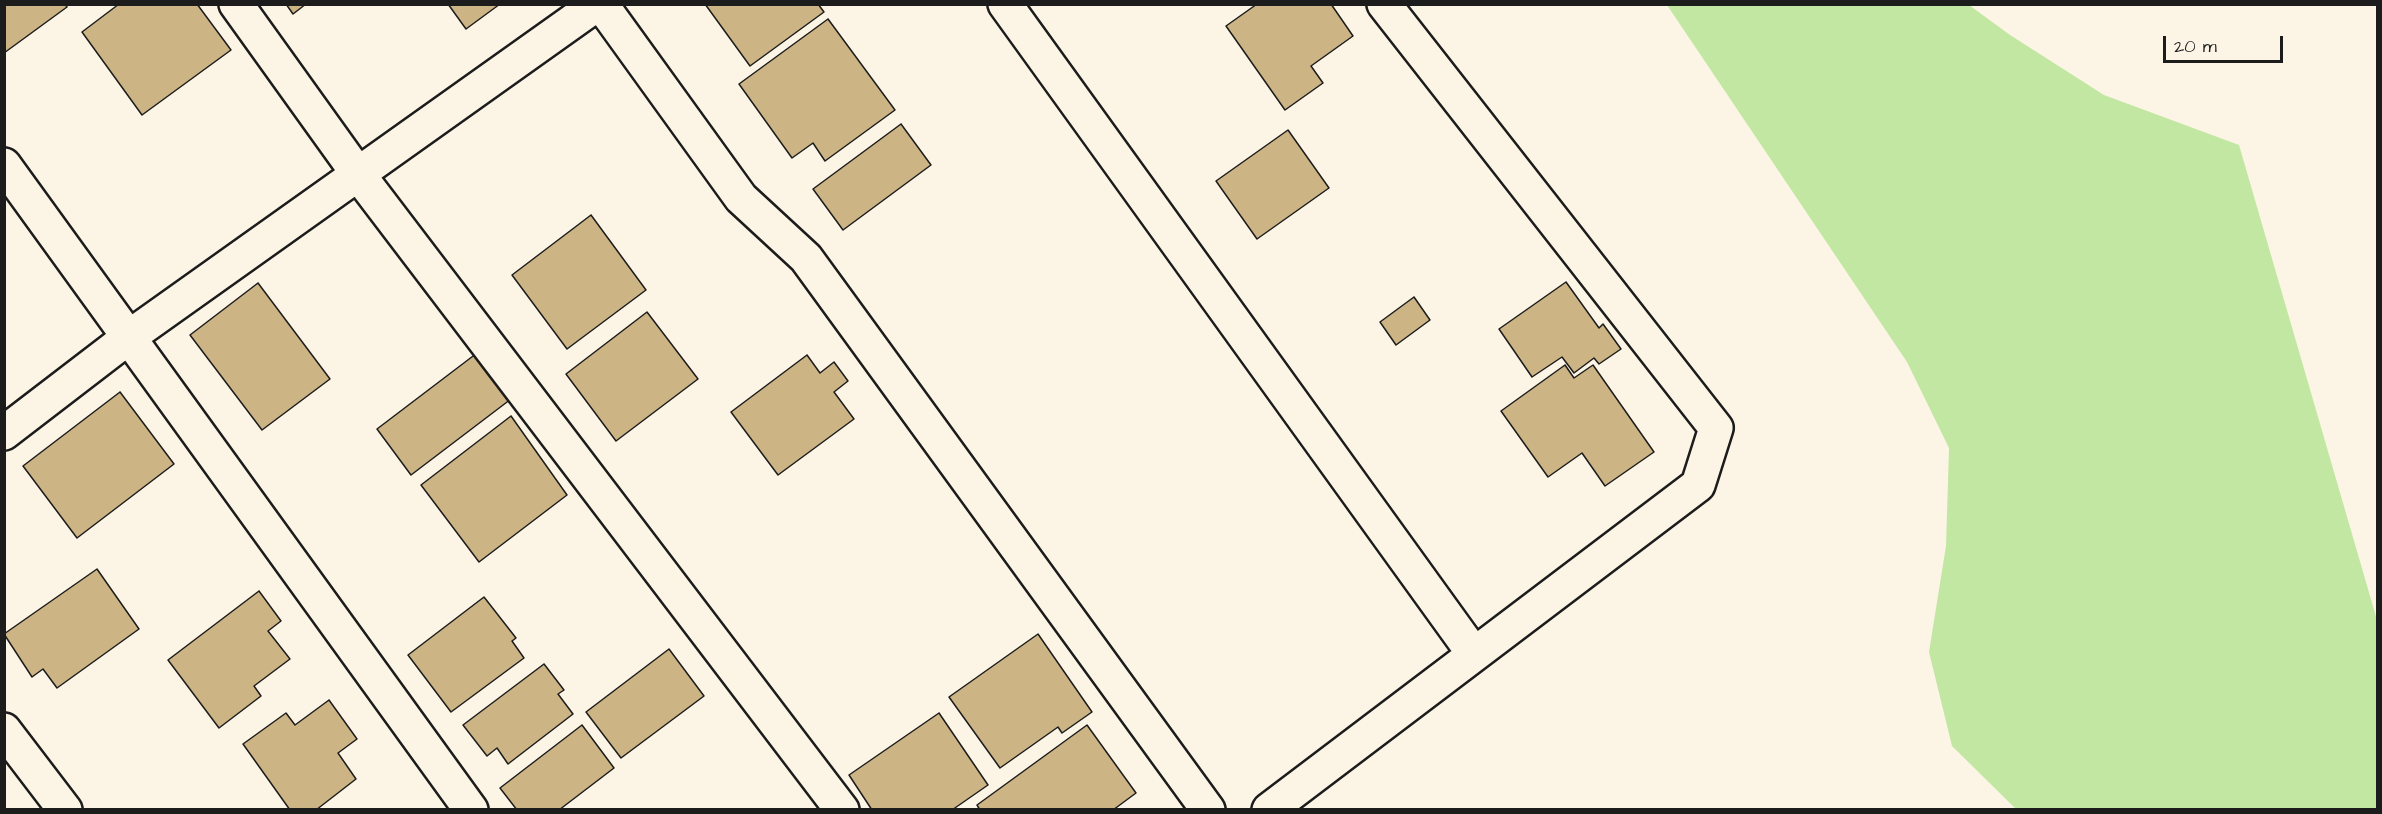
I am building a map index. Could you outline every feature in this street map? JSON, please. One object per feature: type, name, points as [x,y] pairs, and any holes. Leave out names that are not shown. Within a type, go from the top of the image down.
[{"type":"street","points":[[236,4],[358,174],[842,810]]},
{"type":"street","points":[[4,433],[129,337],[599,4],[741,198],[806,258],[1208,810]]},
{"type":"street","points":[[1005,4],[1474,654]]},
{"type":"street","points":[[1269,810],[1698,485],[1716,428],[1384,4]]},
{"type":"street","points":[[4,165],[471,810]]},
{"type":"street","points":[[4,730],[65,810]]},
{"type":"green space","points":[[1667,5],[1969,5],[2010,35],[2104,95],[2239,145],[2377,620],[2377,809],[2016,809],[1952,746],[1929,652],[1946,546],[1949,448],[1907,362]]},
{"type":"building","points":[[4,4],[65,4],[67,7],[4,53]]},
{"type":"building","points":[[119,4],[197,4],[231,50],[142,115],[82,32]]},
{"type":"building","points":[[286,4],[306,4],[293,14]]},
{"type":"building","points":[[448,4],[500,4],[466,29]]},
{"type":"building","points":[[705,4],[818,4],[824,12],[750,66]]},
{"type":"building","points":[[1257,4],[1331,4],[1353,36],[1311,66],[1323,83],[1285,110],[1226,26]]},
{"type":"building","points":[[828,19],[895,110],[825,161],[813,143],[792,158],[739,84]]},
{"type":"building","points":[[901,124],[931,165],[843,230],[813,189]]},
{"type":"building","points":[[1288,130],[1329,188],[1257,239],[1216,181]]},
{"type":"building","points":[[591,215],[646,290],[567,349],[512,275]]},
{"type":"building","points":[[1566,282],[1599,328],[1603,324],[1621,349],[1599,364],[1594,358],[1574,373],[1562,357],[1532,377],[1499,329]]},
{"type":"building","points":[[258,283],[330,379],[262,430],[190,335]]},
{"type":"building","points":[[1414,297],[1430,320],[1396,345],[1380,322]]},
{"type":"building","points":[[647,312],[698,379],[616,441],[566,374]]},
{"type":"building","points":[[477,353],[511,399],[411,475],[377,429]]},
{"type":"building","points":[[807,355],[820,373],[834,362],[848,381],[834,392],[854,419],[778,475],[731,412]]},
{"type":"building","points":[[1565,365],[1574,378],[1593,365],[1654,452],[1605,486],[1582,453],[1548,477],[1501,411]]},
{"type":"building","points":[[120,392],[174,464],[77,538],[23,466]]},
{"type":"building","points":[[511,416],[567,495],[479,562],[421,485]]},
{"type":"building","points":[[97,569],[139,629],[57,688],[43,669],[32,677],[4,634]]},
{"type":"building","points":[[259,591],[281,621],[268,631],[290,659],[254,686],[261,696],[219,728],[168,660]]},
{"type":"building","points":[[484,597],[516,638],[512,641],[524,658],[451,712],[408,655]]},
{"type":"building","points":[[1038,634],[1092,712],[1062,733],[1058,727],[1000,768],[949,697]]},
{"type":"building","points":[[669,649],[704,696],[621,758],[586,712]]},
{"type":"building","points":[[544,664],[564,690],[558,694],[573,714],[508,764],[497,748],[487,756],[463,725]]},
{"type":"building","points":[[329,700],[357,739],[338,753],[356,779],[316,810],[290,810],[243,744],[286,713],[295,725]]},
{"type":"building","points":[[939,713],[988,785],[952,810],[872,810],[849,775]]},
{"type":"building","points":[[582,725],[614,768],[559,810],[517,810],[500,788]]},
{"type":"building","points":[[1087,725],[1136,793],[1113,810],[980,810],[977,805]]}]
